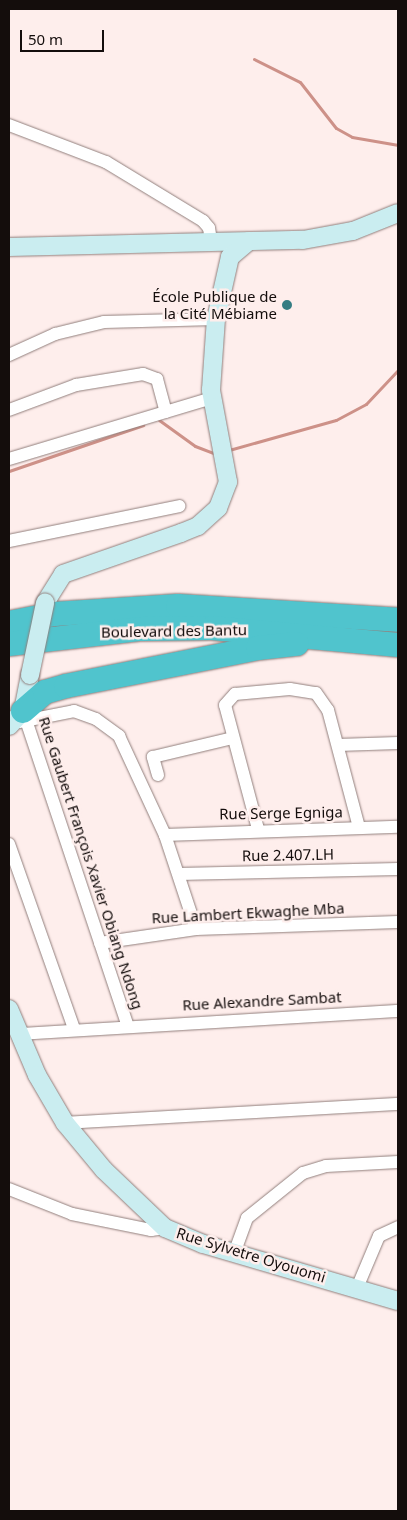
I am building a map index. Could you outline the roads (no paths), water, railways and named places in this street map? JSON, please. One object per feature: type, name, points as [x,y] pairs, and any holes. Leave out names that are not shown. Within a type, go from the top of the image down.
[{"type":"highway","name":"Boulevard des Bantu","points":[[9,623],[54,614],[178,606],[398,620]]},
{"type":"highway","name":"Boulevard des Bantu","points":[[9,644],[60,636],[189,628],[266,630],[387,644]]},
{"type":"highway","points":[[30,675],[37,686],[55,689],[258,648],[387,644]]},
{"type":"highway","points":[[18,720],[55,689]]},
{"type":"street","points":[[9,124],[106,162],[203,221],[209,228],[206,241]]},
{"type":"street","points":[[9,247],[320,238],[366,227],[398,213]]},
{"type":"street","points":[[206,241],[214,251],[220,284]]},
{"type":"street","points":[[196,929],[165,835],[128,750],[107,726],[74,711],[18,720],[30,675],[45,603],[63,574],[181,533],[218,508],[228,482],[212,398],[216,319],[220,284],[230,257],[249,241]]},
{"type":"street","points":[[9,355],[55,334],[104,322],[216,319]]},
{"type":"street","points":[[9,410],[76,385],[143,374],[157,380],[166,412]]},
{"type":"street","points":[[9,460],[212,398]]},
{"type":"street","points":[[9,541],[179,506]]},
{"type":"street","points":[[258,829],[225,705],[229,698],[290,689],[316,693],[328,710],[359,827]]},
{"type":"street","name":"Rue Gaubert François Xavier Obiang Ndong","points":[[18,720],[100,943],[128,1026]]},
{"type":"street","points":[[158,775],[153,757],[233,738]]},
{"type":"street","points":[[338,745],[398,743]]},
{"type":"street","name":"Rue Serge Egniga","points":[[165,835],[258,829],[398,828]]},
{"type":"street","points":[[9,844],[74,1029]]},
{"type":"street","name":"Rue 2.407.LH","points":[[178,874],[398,869]]},
{"type":"street","name":"Rue Lambert Ekwaghe Mba","points":[[100,943],[196,929],[398,922]]},
{"type":"street","name":"Rue Sylvetre Oyouomi","points":[[9,1008],[41,1084],[65,1123],[104,1170],[165,1228],[398,1301]]},
{"type":"street","name":"Rue Alexandre Sambat","points":[[128,1026],[398,1011]]},
{"type":"street","points":[[20,1034],[128,1026]]},
{"type":"street","points":[[65,1123],[398,1104]]},
{"type":"street","points":[[235,1251],[247,1218],[302,1173],[326,1166],[398,1162]]},
{"type":"street","points":[[9,1189],[72,1214],[151,1230],[165,1228]]},
{"type":"street","points":[[357,1288],[379,1236],[398,1227]]},
{"type":"waterway","points":[[254,59],[300,82],[336,128],[352,137],[398,145]]},
{"type":"waterway","points":[[229,450],[336,420],[366,404],[398,370]]},
{"type":"waterway","points":[[159,420],[195,446],[216,454]]},
{"type":"waterway","points":[[9,471],[143,425]]},
{"type":"place","name":"École Publique de la Cité Mébiame","points":[[287,305]]}]
